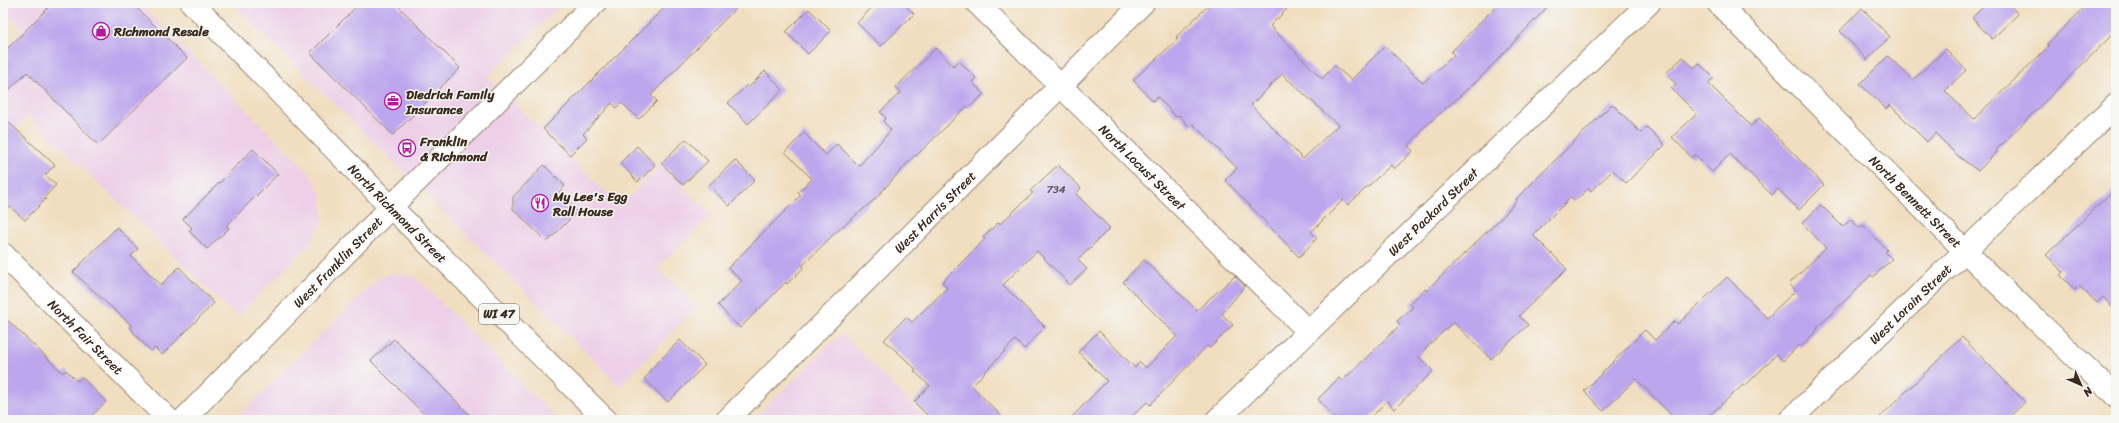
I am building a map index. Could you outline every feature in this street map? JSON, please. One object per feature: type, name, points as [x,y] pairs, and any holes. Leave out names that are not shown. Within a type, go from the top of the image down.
[{"type":"street","name":"North Richmond Street","points":[[192,3],[392,208],[606,420]]},
{"type":"street","name":"West Franklin Street","points":[[183,420],[595,3]]},
{"type":"street","name":"North Locust Street","points":[[977,3],[1308,331]]},
{"type":"street","name":"West Harris Street","points":[[727,420],[1143,3]]},
{"type":"street","name":"West Packard Street","points":[[1217,420],[1649,3]]},
{"type":"street","name":"North Bennett Street","points":[[1718,3],[1965,250],[2116,396]]},
{"type":"street","name":"West Lorain Street","points":[[1790,420],[2116,105]]},
{"type":"street","name":"North Fair Street","points":[[3,254],[169,420]]},
{"type":"shaded area","points":[[3,3],[140,3],[311,175],[321,195],[323,209],[323,220],[318,232],[308,246],[237,317],[29,116],[3,142],[3,50],[23,30],[3,10]]},
{"type":"shaded area","points":[[232,3],[563,3],[487,77],[620,206],[660,165],[711,215],[657,268],[697,307],[620,386]]},
{"type":"shaded area","points":[[391,273],[414,277],[424,285],[558,420],[234,420],[371,285],[380,278]]},
{"type":"shaded area","points":[[842,333],[927,420],[752,420]]},
{"type":"building","points":[[53,3],[132,3],[187,58],[98,145],[27,72],[3,96],[3,53]]},
{"type":"building","name":"Diedrich Family Insurance","points":[[360,3],[395,3],[460,68],[393,135],[310,53]]},
{"type":"building","points":[[669,3],[741,3],[651,95],[657,101],[639,119],[622,103],[617,108],[612,103],[583,134],[587,138],[570,155],[543,129]]},
{"type":"building","points":[[876,3],[903,3],[914,14],[881,46],[857,23]]},
{"type":"building","points":[[1211,3],[1293,3],[1270,26],[1322,79],[1334,65],[1351,80],[1385,46],[1423,83],[1454,55],[1451,52],[1499,3],[1551,3],[1479,79],[1421,130],[1422,131],[1408,146],[1413,151],[1394,169],[1391,165],[1348,205],[1343,200],[1311,232],[1317,238],[1299,257],[1225,180],[1237,168],[1193,124],[1190,127],[1179,115],[1176,117],[1158,97],[1153,101],[1133,80],[1178,39],[1176,37]],"holes":[[[1282,74],[1338,125],[1303,159],[1251,105]]]},
{"type":"building","points":[[1987,3],[2008,3],[2018,14],[1992,39],[1972,18]]},
{"type":"building","points":[[2089,3],[2116,3],[2116,31],[1996,150],[1997,152],[1978,171],[1958,156],[1935,133],[1927,142],[1890,105],[1886,109],[1860,84],[1888,56],[1913,80],[1946,49],[1966,70],[1945,91],[1974,119],[2049,46],[2047,44]]},
{"type":"building","points":[[1862,8],[1890,37],[1867,60],[1840,31]]},
{"type":"building","points":[[809,9],[831,31],[808,54],[786,32]]},
{"type":"building","points":[[936,48],[953,66],[959,61],[976,78],[972,82],[984,94],[969,108],[967,106],[916,156],[915,155],[874,200],[835,233],[802,266],[804,267],[787,284],[786,282],[740,328],[718,305],[742,281],[728,268],[801,195],[798,192],[812,179],[785,152],[804,133],[826,155],[837,144],[859,166],[891,130],[883,121],[886,118],[880,112],[901,92],[896,87]]},
{"type":"building","points":[[1683,57],[1694,68],[1699,63],[1714,78],[1708,83],[1751,126],[1759,118],[1824,185],[1799,210],[1778,189],[1772,195],[1730,154],[1712,172],[1695,155],[1692,158],[1672,137],[1697,114],[1671,88],[1676,84],[1666,73]]},
{"type":"building","points":[[765,71],[783,90],[748,124],[728,103],[747,85],[749,87]]},
{"type":"building","points":[[1612,104],[1641,133],[1647,127],[1665,145],[1626,183],[1613,170],[1591,191],[1589,188],[1575,201],[1571,197],[1533,235],[1567,269],[1519,316],[1528,325],[1491,359],[1453,322],[1418,356],[1433,371],[1394,409],[1387,401],[1368,420],[1336,420],[1318,399],[1339,378],[1342,381],[1400,325],[1397,321],[1413,307],[1410,304],[1425,289],[1426,291],[1505,214],[1517,200],[1516,199]]},
{"type":"building","points":[[3,117],[55,165],[45,175],[56,185],[44,198],[46,199],[25,220],[3,201]]},
{"type":"building","points":[[686,139],[708,161],[683,185],[661,163]]},
{"type":"building","points":[[637,146],[655,165],[638,182],[620,163]]},
{"type":"building","points":[[253,149],[278,174],[226,226],[229,228],[207,249],[189,231],[192,228],[183,219]]},
{"type":"building","points":[[735,160],[755,180],[729,206],[709,185]]},
{"type":"building","name":"My Lee's Egg Roll House","points":[[544,165],[565,186],[558,193],[577,212],[547,242],[513,209],[513,197]]},
{"type":"building","points":[[1058,165],[1081,188],[1076,194],[1110,228],[1078,260],[1087,269],[1070,285],[1037,251],[1003,285],[1045,327],[1024,349],[1015,340],[972,386],[1005,420],[932,420],[914,402],[930,386],[914,371],[916,369],[884,340],[906,317],[912,322],[947,288],[942,282],[985,239],[983,237],[999,222],[1000,224],[1033,193],[1030,191]]},
{"type":"building","points":[[2116,188],[2116,311],[2103,297],[2097,303],[2079,286],[2075,290],[2060,275],[2063,272],[2046,255]]},
{"type":"building","points":[[1821,205],[1843,227],[1851,219],[1859,228],[1863,225],[1887,250],[1885,252],[1892,259],[1873,277],[1871,275],[1817,328],[1818,329],[1801,347],[1799,345],[1783,361],[1777,354],[1745,386],[1743,385],[1704,420],[1676,420],[1636,379],[1603,411],[1584,391],[1645,330],[1655,340],[1675,321],[1678,324],[1727,277],[1767,318],[1796,290],[1789,284],[1826,248],[1802,223]]},
{"type":"building","points":[[117,227],[138,249],[131,256],[161,285],[179,267],[214,303],[162,355],[155,348],[151,351],[132,331],[133,330],[129,327],[131,325],[73,272]]},
{"type":"building","points":[[1144,260],[1197,310],[1235,276],[1245,286],[1222,314],[1233,325],[1210,348],[1207,346],[1150,405],[1147,402],[1128,420],[1069,420],[1107,381],[1078,352],[1099,331],[1135,368],[1140,362],[1146,368],[1177,336],[1123,282]]},
{"type":"building","points":[[3,316],[63,373],[66,370],[77,381],[82,377],[106,402],[87,420],[3,420]]},
{"type":"building","points":[[1962,337],[2025,402],[2006,420],[1877,420]]},
{"type":"building","points":[[394,339],[475,420],[430,420],[371,361]]},
{"type":"building","points":[[680,340],[705,365],[668,402],[644,379],[651,372],[649,371]]},
{"type":"place","name":"Richmond Resale","points":[[101,31]]},
{"type":"place","name":"Diedrich Family Insurance","points":[[393,101]]},
{"type":"place","name":"Franklin & Richmond","points":[[407,148]]},
{"type":"place","name":"My Lee's Egg Roll House","points":[[540,203]]}]
